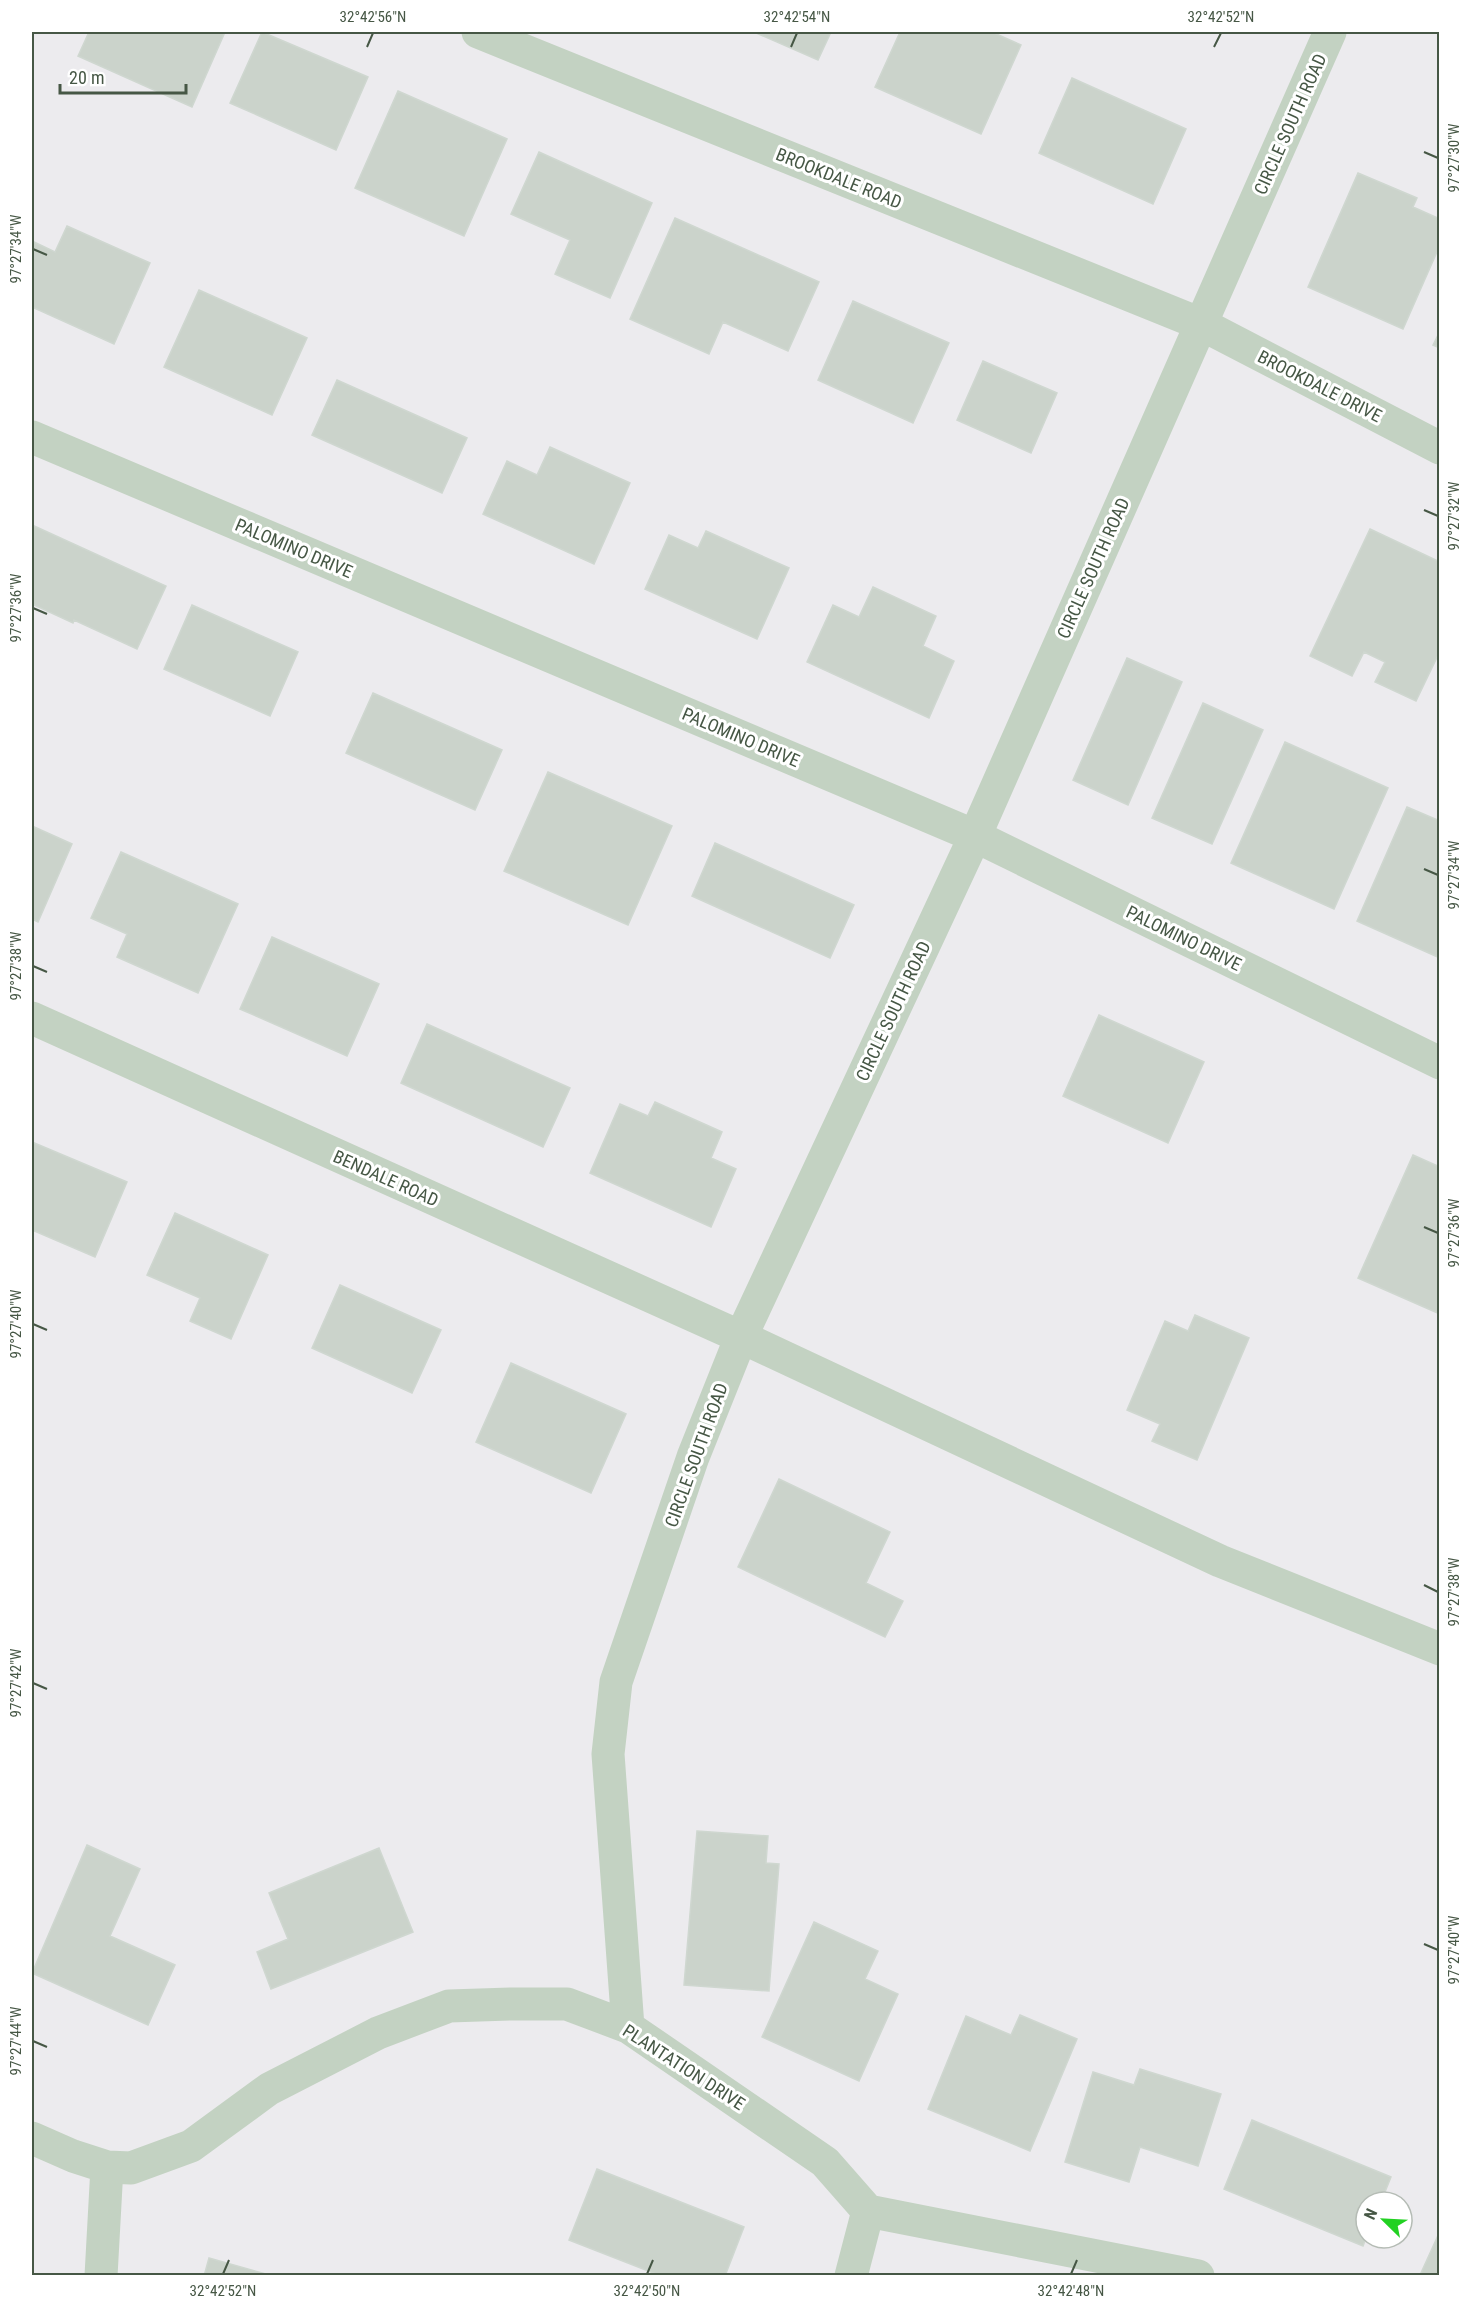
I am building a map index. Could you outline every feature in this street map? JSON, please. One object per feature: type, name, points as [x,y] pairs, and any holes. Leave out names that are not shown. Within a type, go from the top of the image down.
[{"type":"street","name":"BROOKDALE ROAD","points":[[478,32],[1201,324]]},
{"type":"street","name":"CIRCLE SOUTH ROAD","points":[[628,2027],[608,1754],[616,1682],[693,1457],[741,1338],[975,836],[1330,32]]},
{"type":"street","name":"BROOKDALE DRIVE","points":[[1201,324],[1440,448]]},
{"type":"street","name":"PALOMINO DRIVE","points":[[32,437],[975,836],[1440,1063]]},
{"type":"street","name":"BENDALE ROAD","points":[[32,1018],[741,1338],[1220,1561],[1440,1649]]},
{"type":"street","name":"PLANTATION DRIVE","points":[[32,2138],[107,2168],[131,2168],[191,2146],[269,2089],[378,2033],[449,2006],[567,2004],[628,2027],[825,2162],[868,2211]]},
{"type":"street","points":[[101,2276],[107,2168]]},
{"type":"street","points":[[851,2276],[868,2211],[1198,2276]]},
{"type":"building","points":[[89,32],[225,32],[192,107],[78,56]]},
{"type":"building","points":[[262,32],[368,77],[336,150],[230,103]]},
{"type":"building","points":[[754,32],[831,32],[818,60]]},
{"type":"building","points":[[900,32],[992,32],[1021,45],[981,134],[875,87]]},
{"type":"building","points":[[1072,78],[1186,129],[1153,204],[1039,153]]},
{"type":"building","points":[[398,91],[507,139],[464,236],[355,188]]},
{"type":"building","points":[[539,152],[652,203],[610,298],[555,274],[570,240],[511,214]]},
{"type":"building","points":[[1358,173],[1417,198],[1413,207],[1440,219],[1440,245],[1403,329],[1308,287]]},
{"type":"building","points":[[675,218],[819,282],[788,351],[723,322],[709,354],[630,319]]},
{"type":"building","points":[[67,226],[150,263],[114,344],[32,307],[32,241],[55,252]]},
{"type":"building","points":[[199,290],[307,338],[272,415],[164,367]]},
{"type":"building","points":[[853,301],[949,343],[913,423],[818,380]]},
{"type":"building","points":[[1440,331],[1440,348],[1433,345]]},
{"type":"building","points":[[983,361],[1057,393],[1031,453],[957,420]]},
{"type":"building","points":[[337,380],[467,438],[442,493],[312,435]]},
{"type":"building","points":[[550,447],[630,483],[594,564],[483,514],[507,461],[537,475]]},
{"type":"building","points":[[32,525],[166,586],[137,649],[74,620],[73,623],[32,604]]},
{"type":"building","points":[[1370,529],[1440,562],[1440,651],[1416,701],[1375,682],[1385,662],[1364,652],[1352,676],[1310,656]]},
{"type":"building","points":[[706,531],[789,568],[757,639],[645,589],[669,535],[698,548]]},
{"type":"building","points":[[873,587],[936,616],[923,646],[954,661],[929,718],[807,662],[833,605],[859,617]]},
{"type":"building","points":[[192,605],[298,652],[270,716],[164,669]]},
{"type":"building","points":[[1127,658],[1182,682],[1128,805],[1073,780]]},
{"type":"building","points":[[373,693],[502,750],[475,810],[346,753]]},
{"type":"building","points":[[1203,703],[1263,730],[1212,844],[1152,818]]},
{"type":"building","points":[[1285,742],[1388,788],[1334,909],[1231,863]]},
{"type":"building","points":[[548,772],[672,826],[628,925],[504,871]]},
{"type":"building","points":[[1407,807],[1440,821],[1440,958],[1357,921]]},
{"type":"building","points":[[32,826],[72,844],[38,922],[32,919]]},
{"type":"building","points":[[715,843],[854,905],[830,958],[692,896]]},
{"type":"building","points":[[121,852],[238,904],[198,993],[117,957],[127,934],[91,918]]},
{"type":"building","points":[[272,937],[379,984],[347,1056],[240,1009]]},
{"type":"building","points":[[1099,1015],[1204,1062],[1168,1143],[1063,1096]]},
{"type":"building","points":[[427,1024],[570,1088],[543,1147],[401,1083]]},
{"type":"building","points":[[655,1102],[722,1132],[711,1158],[736,1169],[711,1227],[590,1173],[620,1104],[648,1116]]},
{"type":"building","points":[[32,1142],[127,1182],[95,1257],[32,1230]]},
{"type":"building","points":[[1413,1155],[1440,1167],[1440,1314],[1358,1278]]},
{"type":"building","points":[[175,1213],[268,1255],[231,1339],[190,1321],[200,1298],[147,1275]]},
{"type":"building","points":[[340,1285],[441,1330],[412,1393],[312,1348]]},
{"type":"building","points":[[1195,1315],[1249,1338],[1197,1460],[1152,1441],[1160,1424],[1127,1410],[1165,1321],[1188,1331]]},
{"type":"building","points":[[511,1363],[626,1414],[591,1493],[476,1442]]},
{"type":"building","points":[[779,1479],[890,1532],[866,1583],[903,1601],[885,1637],[738,1567]]},
{"type":"building","points":[[697,1831],[768,1836],[766,1863],[779,1864],[769,1991],[684,1985]]},
{"type":"building","points":[[87,1845],[140,1869],[110,1936],[175,1965],[148,2025],[32,1973]]},
{"type":"building","points":[[379,1848],[413,1932],[271,1989],[257,1952],[288,1939],[269,1893]]},
{"type":"building","points":[[814,1922],[878,1951],[865,1979],[898,1994],[859,2081],[762,2037]]},
{"type":"building","points":[[1020,2015],[1077,2039],[1030,2151],[928,2109],[966,2016],[1011,2035]]},
{"type":"building","points":[[1140,2069],[1221,2094],[1198,2166],[1140,2147],[1129,2182],[1065,2162],[1093,2072],[1134,2085]]},
{"type":"building","points":[[1252,2120],[1391,2177],[1386,2190],[1354,2190],[1354,2242],[1224,2189]]},
{"type":"building","points":[[597,2169],[744,2227],[725,2276],[661,2276],[569,2240]]},
{"type":"building","points":[[1440,2231],[1440,2276],[1421,2276],[1420,2275]]},
{"type":"building","points":[[209,2258],[273,2276],[204,2276]]}]
